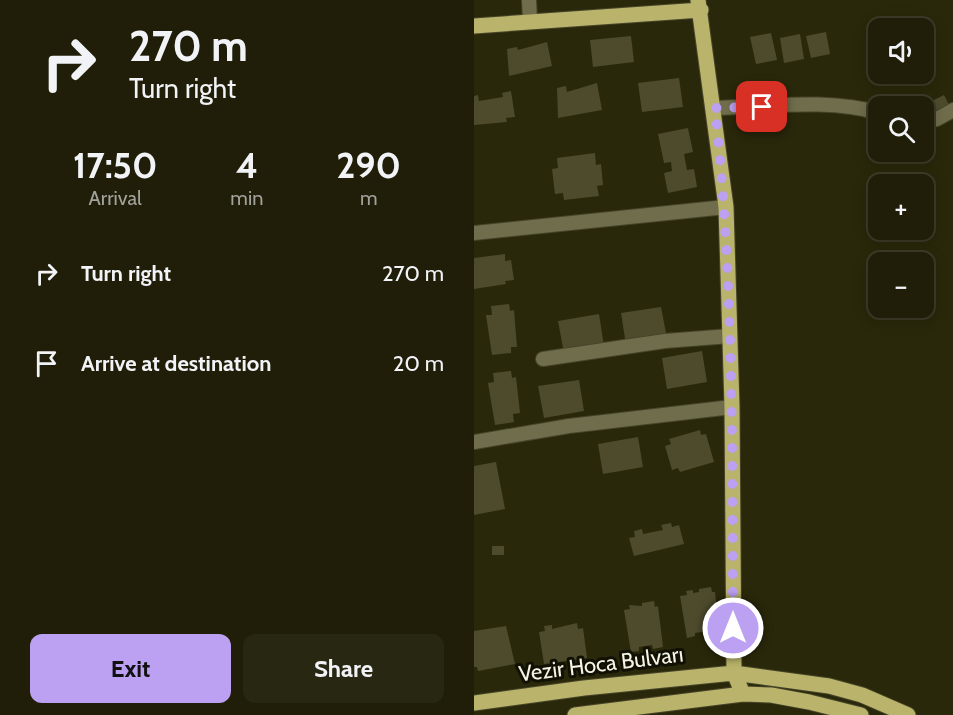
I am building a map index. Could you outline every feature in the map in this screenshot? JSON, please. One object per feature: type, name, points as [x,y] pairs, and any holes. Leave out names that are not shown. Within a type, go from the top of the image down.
[{"type":"main road","points":[[474,26],[700,5],[726,207],[732,407],[734,673],[743,694]]},
{"type":"main road","name":"Vezir Hoca Bulvarı","points":[[474,703],[630,683],[734,673],[829,686],[862,694],[908,715]]},
{"type":"main road","points":[[575,715],[743,694],[771,695],[810,709],[861,715]]},
{"type":"street","points":[[529,0],[530,21]]},
{"type":"street","points":[[715,108],[833,106],[868,110]]},
{"type":"street","points":[[934,119],[953,110]]},
{"type":"street","points":[[474,233],[726,207]]},
{"type":"street","points":[[543,359],[665,341],[730,336]]},
{"type":"street","points":[[474,442],[569,426],[732,407]]},
{"type":"building","points":[[826,32],[830,54],[811,58],[806,36]]},
{"type":"building","points":[[771,33],[777,60],[756,64],[750,37]]},
{"type":"building","points":[[800,34],[804,59],[784,63],[780,38]]},
{"type":"building","points":[[631,36],[634,62],[593,67],[590,40]]},
{"type":"building","points":[[547,42],[552,66],[509,76],[507,49],[517,47],[518,50]]},
{"type":"building","points":[[679,78],[683,107],[642,112],[638,83]]},
{"type":"building","points":[[597,83],[602,110],[558,118],[557,88],[566,86],[567,92]]},
{"type":"building","points":[[784,87],[787,96],[780,98],[777,89]]},
{"type":"building","points":[[511,91],[515,117],[506,118],[507,122],[474,125],[474,96],[478,95],[479,101],[503,97],[502,93]]},
{"type":"building","points":[[944,95],[949,105],[937,111],[934,100]]},
{"type":"building","points":[[688,128],[693,152],[684,154],[687,170],[694,169],[697,187],[668,193],[664,173],[672,171],[671,162],[664,163],[658,134]]},
{"type":"building","points":[[595,153],[596,165],[601,164],[603,185],[597,186],[599,196],[564,200],[563,193],[555,194],[552,169],[558,168],[557,158]]},
{"type":"building","points":[[505,254],[505,261],[511,260],[514,280],[505,281],[506,284],[474,289],[474,258]]},
{"type":"building","points":[[509,304],[510,311],[514,310],[517,347],[511,347],[511,353],[492,355],[486,315],[492,315],[491,306]]},
{"type":"building","points":[[661,307],[667,338],[626,345],[621,313]]},
{"type":"building","points":[[599,314],[604,346],[564,353],[558,321]]},
{"type":"building","points":[[702,351],[707,382],[667,389],[662,358]]},
{"type":"building","points":[[511,371],[512,378],[516,377],[520,413],[513,414],[514,422],[495,425],[488,383],[494,382],[493,373]]},
{"type":"building","points":[[579,380],[584,411],[544,418],[538,386]]},
{"type":"building","points":[[700,430],[701,435],[706,434],[714,462],[680,472],[678,468],[672,470],[665,446],[671,444],[669,439]]},
{"type":"building","points":[[638,437],[643,467],[603,474],[598,444]]},
{"type":"building","points":[[496,462],[505,509],[474,515],[474,466]]},
{"type":"building","points":[[671,523],[672,527],[679,525],[684,544],[634,556],[629,538],[635,537],[634,531],[642,529],[643,534],[663,530],[661,525]]},
{"type":"building","points":[[492,546],[504,546],[504,555],[492,555]]},
{"type":"building","points":[[711,587],[712,592],[715,592],[719,633],[709,635],[708,631],[695,633],[695,636],[687,638],[680,596],[687,595],[686,591],[693,590],[693,593],[699,592],[699,589]]},
{"type":"building","points":[[654,601],[655,607],[658,606],[663,647],[653,649],[652,645],[639,647],[639,651],[631,652],[624,610],[630,609],[629,605],[642,606],[642,603]]},
{"type":"building","points":[[577,623],[578,629],[583,628],[587,658],[544,664],[539,632],[545,631],[544,626],[552,625],[552,629]]},
{"type":"building","points":[[506,626],[515,664],[478,671],[477,667],[474,667],[474,631]]},
{"type":"route","points":[[733,628],[732,407],[726,207],[715,108],[762,107]]}]
